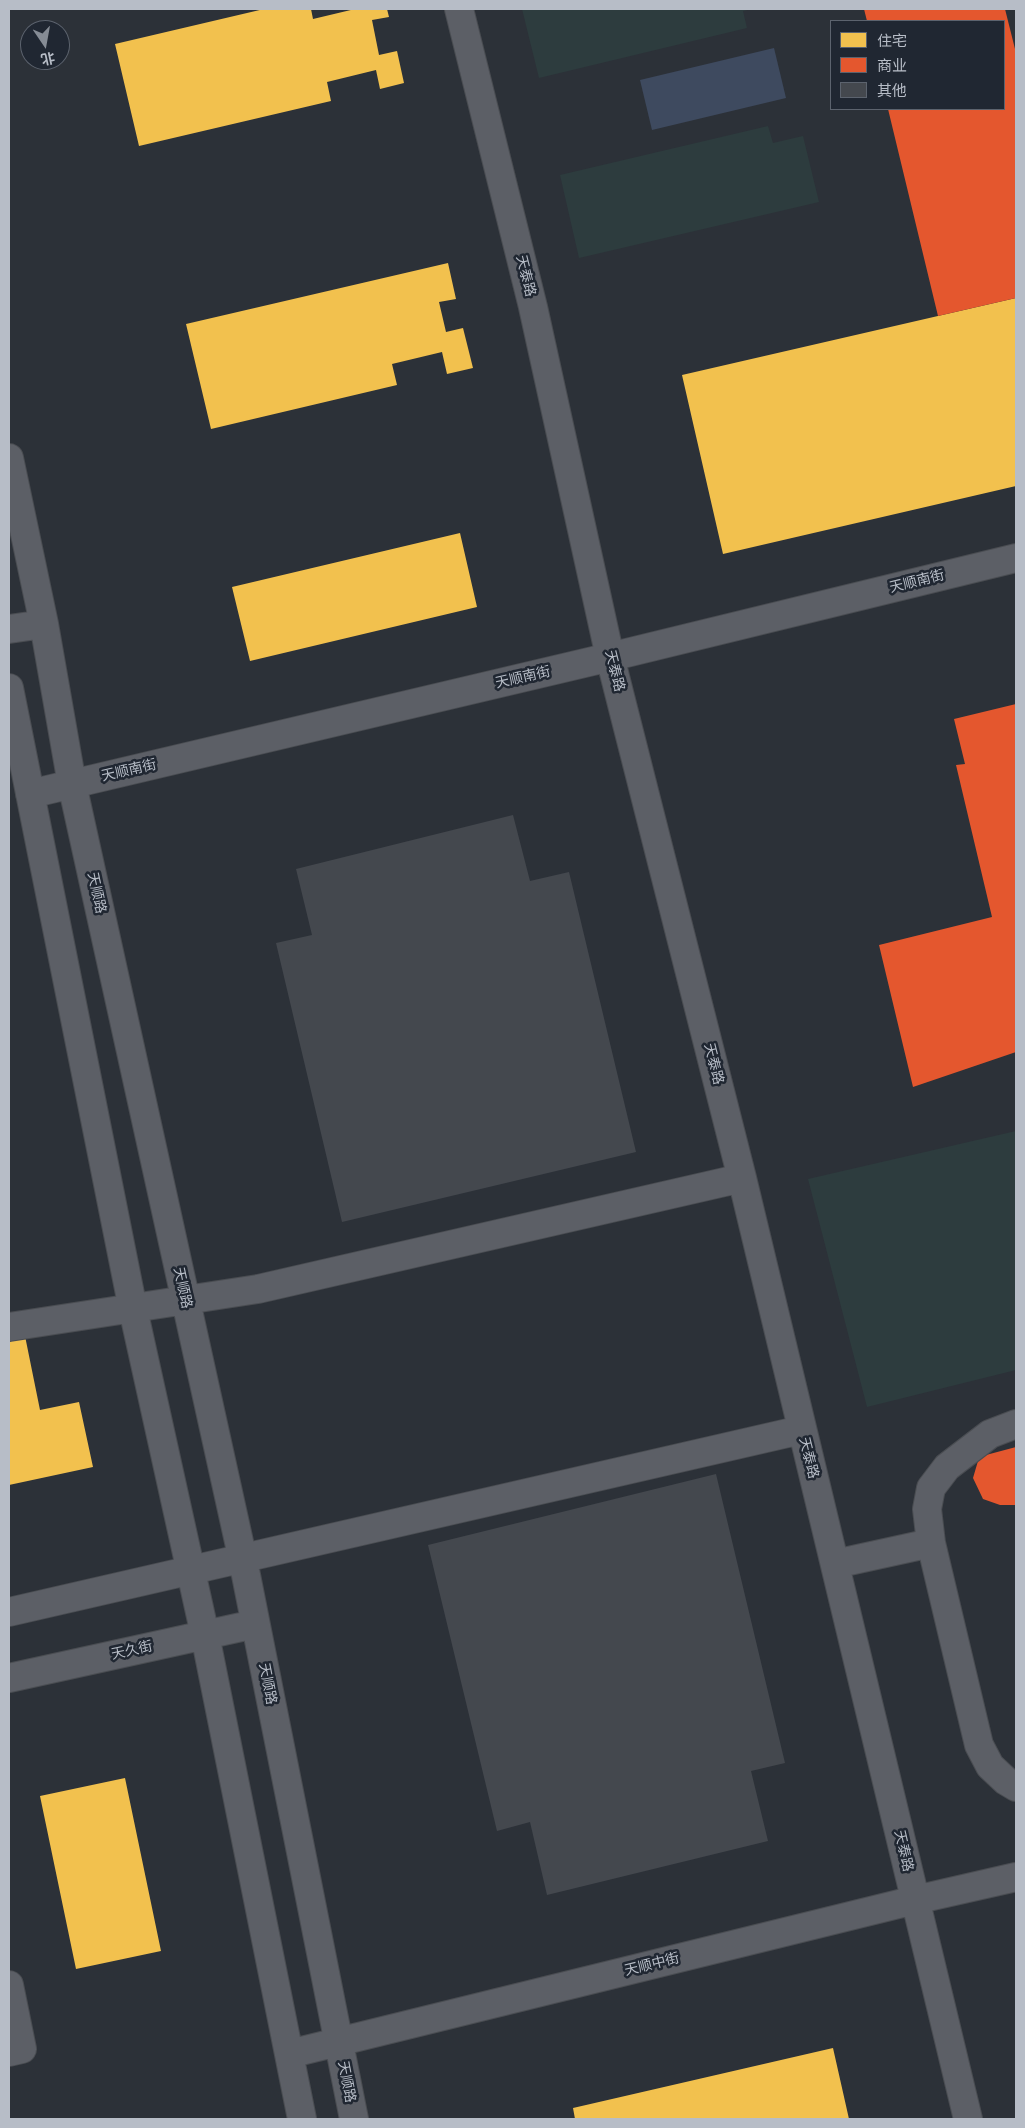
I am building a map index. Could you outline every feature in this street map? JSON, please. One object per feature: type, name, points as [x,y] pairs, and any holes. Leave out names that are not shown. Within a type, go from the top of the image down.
[{"type":"street","name":"天泰路","points":[[459,9],[533,308],[610,657],[742,1178],[968,2119]]},
{"type":"street","name":"天顺路","points":[[9,458],[44,624],[72,784],[243,1560],[354,2119]]},
{"type":"street","name":"天顺南街","points":[[30,794],[610,657],[1016,558]]},
{"type":"street","points":[[9,629],[44,624]]},
{"type":"street","points":[[9,688],[133,1309],[192,1572],[302,2119]]},
{"type":"street","points":[[9,1327],[258,1289],[742,1178]]},
{"type":"street","points":[[1016,1424],[990,1434],[964,1452],[947,1467],[931,1488],[928,1508],[931,1543],[979,1745],[990,1766],[1006,1781],[1016,1787]]},
{"type":"street","points":[[9,1612],[192,1572],[281,1549],[801,1430]]},
{"type":"street","points":[[835,1564],[931,1543]]},
{"type":"street","name":"天久街","points":[[9,1678],[255,1624]]},
{"type":"street","name":"天顺中街","points":[[289,2054],[915,1900],[1016,1877]]},
{"type":"street","points":[[9,1985],[22,2049],[9,2052]]},
{"type":"shaded area","points":[[522,9],[752,9],[743,11],[747,28],[539,78]]},
{"type":"shaded area","points":[[768,126],[773,143],[803,136],[819,202],[579,258],[560,175]]},
{"type":"shaded area","points":[[1016,1131],[1016,1370],[867,1407],[808,1179]]},
{"type":"water","points":[[774,48],[786,98],[652,130],[640,80]]},
{"type":"building: 住宅","points":[[264,9],[311,9],[313,19],[355,9],[387,9],[389,17],[372,20],[379,55],[397,51],[404,83],[380,89],[376,70],[327,82],[331,101],[139,146],[115,44]]},
{"type":"building: 住宅","points":[[448,263],[456,299],[439,302],[446,332],[463,328],[473,368],[447,374],[442,352],[392,364],[397,385],[211,429],[186,324]]},
{"type":"building: 住宅","points":[[1016,298],[1016,486],[723,554],[682,375]]},
{"type":"building: 住宅","points":[[460,533],[477,607],[250,661],[232,587]]},
{"type":"building: 住宅","points":[[24,1331],[40,1410],[79,1402],[93,1467],[9,1485],[9,1334]]},
{"type":"building: 住宅","points":[[125,1778],[161,1951],[76,1969],[40,1796]]},
{"type":"building: 住宅","points":[[833,2048],[849,2119],[575,2119],[573,2108]]},
{"type":"building: 商业","points":[[864,9],[1005,9],[1016,53],[1016,298],[938,316],[888,110],[1005,110],[1005,20],[867,20]]},
{"type":"building: 商业","points":[[1016,704],[1016,1052],[913,1087],[879,945],[992,917],[956,765],[965,764],[954,719]]},
{"type":"building: 商业","points":[[1016,1447],[1016,1505],[1000,1505],[983,1499],[973,1478],[978,1461],[986,1455]]},
{"type":"building: 其他","points":[[513,815],[530,881],[569,872],[636,1152],[342,1222],[276,943],[312,935],[296,869]]},
{"type":"building: 其他","points":[[716,1474],[785,1763],[751,1771],[768,1841],[547,1895],[530,1822],[497,1831],[428,1545]]}]
